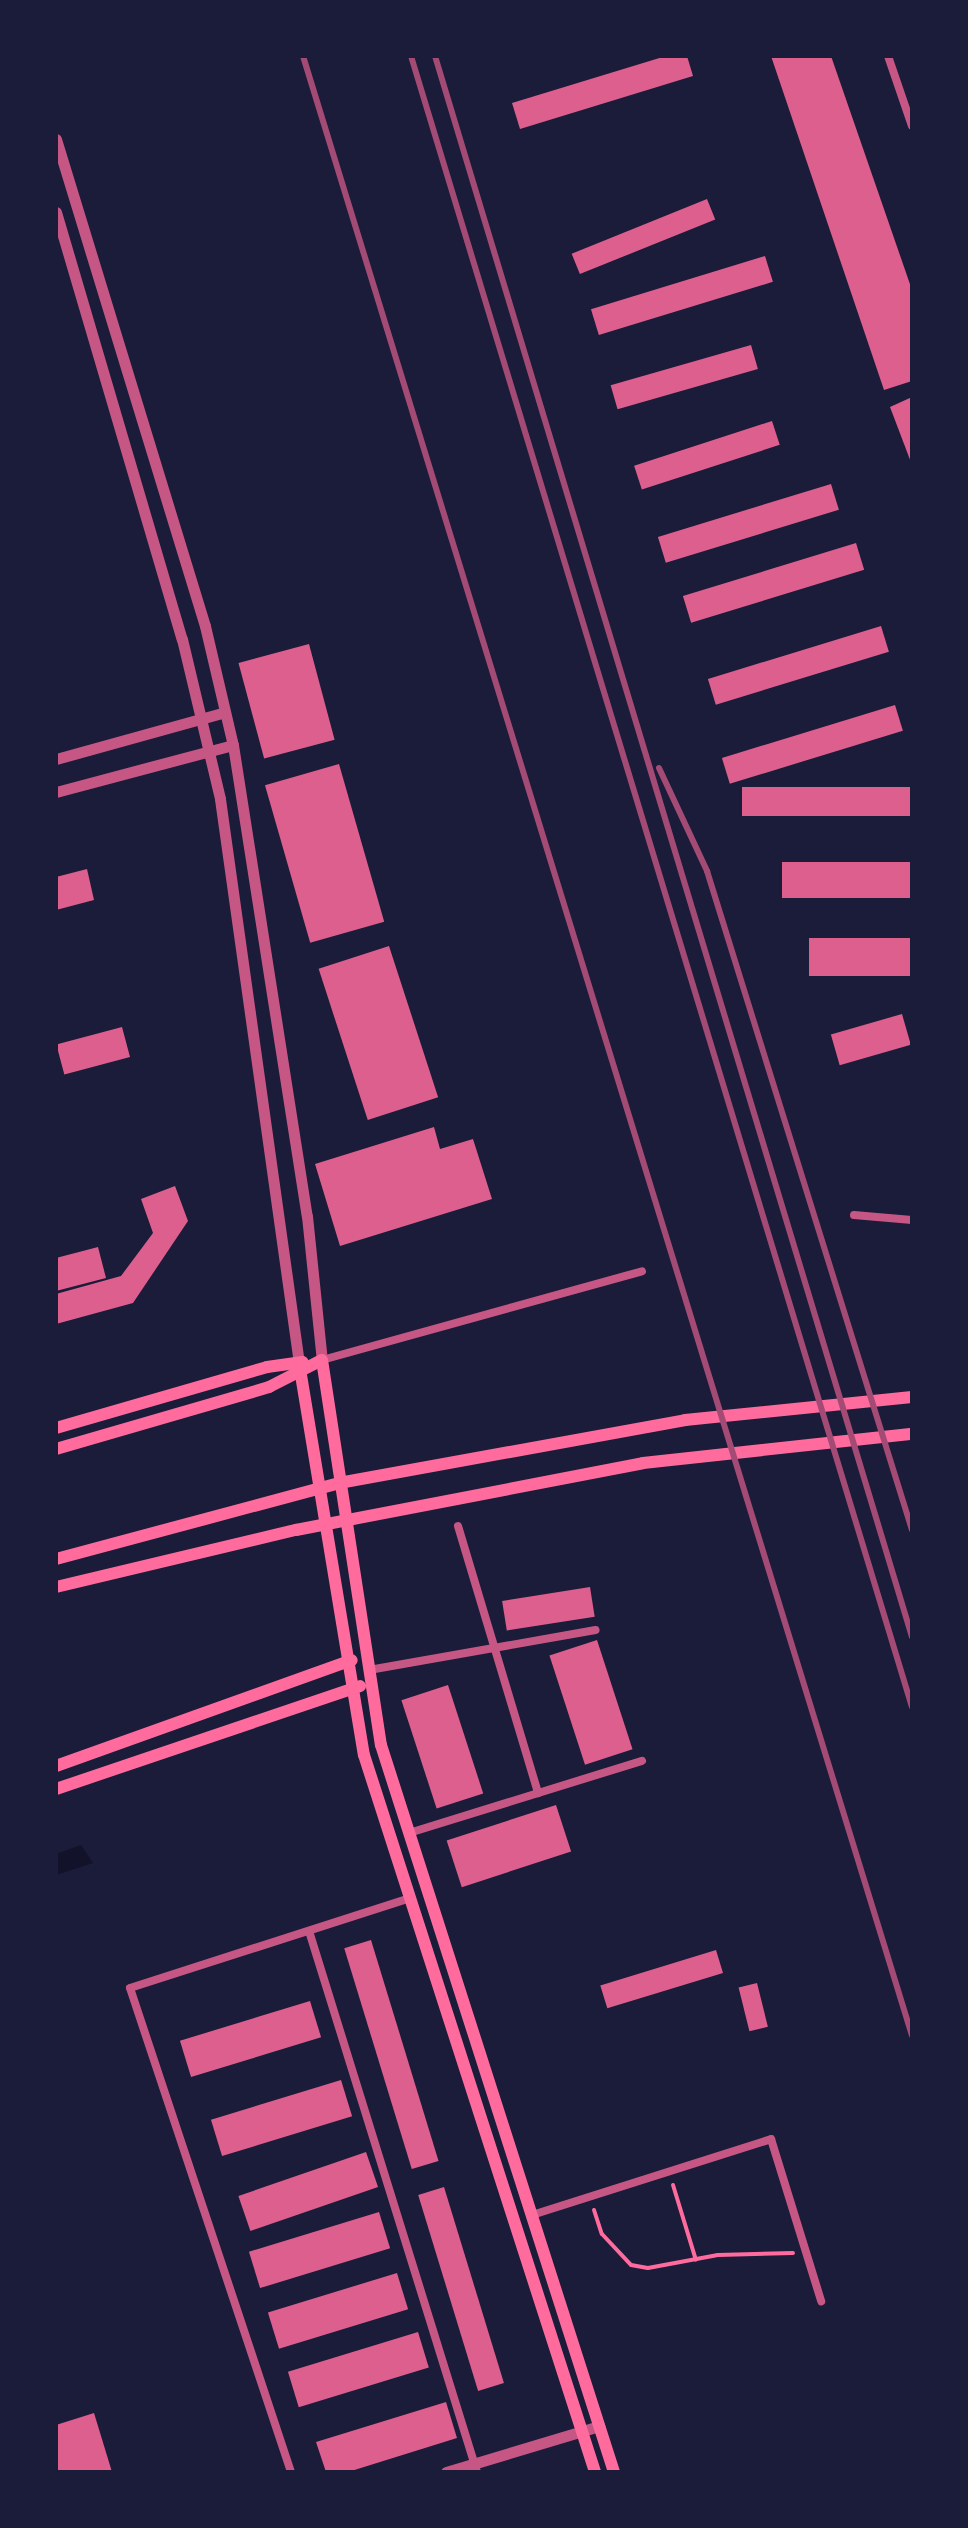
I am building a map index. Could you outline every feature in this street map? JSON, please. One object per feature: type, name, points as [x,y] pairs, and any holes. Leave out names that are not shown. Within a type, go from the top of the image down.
[{"type":"main road","points":[[56,1449],[269,1387],[299,1367],[322,1360],[381,1745],[614,2472]]},
{"type":"main road","points":[[56,1428],[267,1367],[299,1367]]},
{"type":"main road","points":[[299,1367],[364,1755],[595,2472]]},
{"type":"main road","points":[[56,1559],[355,1480],[685,1420],[912,1397]]},
{"type":"main road","points":[[56,1587],[296,1530],[643,1463],[912,1434]]},
{"type":"main road","points":[[56,1766],[366,1655]]},
{"type":"main road","points":[[56,1789],[352,1689],[370,1676]]},
{"type":"street","points":[[888,56],[912,126]]},
{"type":"street","points":[[56,139],[205,626],[233,745],[307,1216],[322,1360],[642,1271]]},
{"type":"street","points":[[56,212],[102,355],[220,799],[299,1367]]},
{"type":"street","points":[[56,759],[225,712]]},
{"type":"street","points":[[56,792],[233,745]]},
{"type":"street","points":[[854,1215],[912,1220]]},
{"type":"street","points":[[458,1526],[538,1793]]},
{"type":"street","points":[[370,1676],[495,1648],[596,1630]]},
{"type":"street","points":[[409,1833],[642,1761]]},
{"type":"street","points":[[291,2472],[130,1988],[410,1898]]},
{"type":"street","points":[[309,1931],[475,2468]]},
{"type":"street","points":[[532,2215],[771,2139],[821,2301]]},
{"type":"street","points":[[446,2472],[475,2468],[581,2429],[599,2426]]},
{"type":"path","points":[[669,2172],[696,2260]]},
{"type":"path","points":[[593,2196],[602,2234],[631,2265],[648,2268],[767,2251],[807,2254]]},
{"type":"shaded area","points":[[81,1845],[93,1863],[56,1875],[56,1854]]},
{"type":"building","points":[[666,56],[687,56],[693,76],[520,129],[512,103]]},
{"type":"building","points":[[771,56],[831,56],[912,290],[912,381],[884,390]]},
{"type":"building","points":[[707,199],[715,219],[580,274],[572,254]]},
{"type":"building","points":[[765,256],[773,282],[599,335],[591,309]]},
{"type":"building","points":[[751,345],[758,369],[618,409],[611,385]]},
{"type":"building","points":[[912,397],[912,465],[890,407]]},
{"type":"building","points":[[772,421],[780,445],[642,490],[634,466]]},
{"type":"building","points":[[831,484],[839,510],[666,563],[658,537]]},
{"type":"building","points":[[856,543],[864,570],[691,623],[683,596]]},
{"type":"building","points":[[881,626],[889,652],[716,705],[708,679]]},
{"type":"building","points":[[309,644],[335,740],[264,759],[238,663]]},
{"type":"building","points":[[895,705],[903,731],[730,784],[722,758]]},
{"type":"building","points":[[339,764],[384,922],[310,943],[265,785]]},
{"type":"building","points":[[742,787],[912,787],[912,816],[742,816]]},
{"type":"building","points":[[782,862],[912,862],[912,898],[782,898]]},
{"type":"building","points":[[87,869],[94,900],[56,910],[56,877]]},
{"type":"building","points":[[809,938],[912,938],[912,976],[809,976]]},
{"type":"building","points":[[389,946],[438,1097],[368,1120],[319,969]]},
{"type":"building","points":[[902,1014],[911,1045],[840,1065],[831,1034]]},
{"type":"building","points":[[122,1027],[130,1057],[64,1075],[56,1045]]},
{"type":"building","points":[[434,1127],[440,1149],[473,1139],[492,1199],[340,1246],[315,1164]]},
{"type":"building","points":[[175,1186],[188,1221],[133,1303],[56,1324],[56,1294],[121,1276],[153,1233],[141,1199]]},
{"type":"building","points":[[98,1247],[106,1278],[56,1291],[56,1258]]},
{"type":"building","points":[[590,1587],[595,1617],[507,1631],[502,1601]]},
{"type":"building","points":[[597,1640],[633,1749],[585,1765],[549,1655]]},
{"type":"building","points":[[448,1685],[483,1793],[437,1809],[401,1700]]},
{"type":"building","points":[[556,1805],[571,1852],[462,1887],[447,1841]]},
{"type":"building","points":[[371,1940],[439,2161],[412,2169],[344,1948]]},
{"type":"building","points":[[716,1950],[723,1973],[607,2008],[600,1985]]},
{"type":"building","points":[[757,1983],[768,2027],[749,2031],[739,1988]]},
{"type":"building","points":[[310,2001],[321,2037],[191,2077],[180,2041]]},
{"type":"building","points":[[341,2080],[352,2116],[222,2156],[211,2120]]},
{"type":"building","points":[[366,2152],[378,2187],[250,2231],[238,2196]]},
{"type":"building","points":[[444,2187],[504,2383],[478,2391],[418,2195]]},
{"type":"building","points":[[379,2212],[390,2248],[260,2288],[249,2252]]},
{"type":"building","points":[[397,2273],[408,2309],[279,2349],[268,2312]]},
{"type":"building","points":[[418,2332],[429,2367],[299,2407],[288,2372]]},
{"type":"building","points":[[446,2402],[457,2438],[348,2472],[326,2472],[316,2442]]},
{"type":"building","points":[[94,2413],[112,2472],[56,2472],[56,2425]]},
{"type":"railway","points":[[303,56],[912,2035]]},
{"type":"railway","points":[[411,56],[912,1707]]},
{"type":"railway","points":[[435,56],[912,1637]]},
{"type":"railway","points":[[659,768],[707,871],[912,1530]]}]
